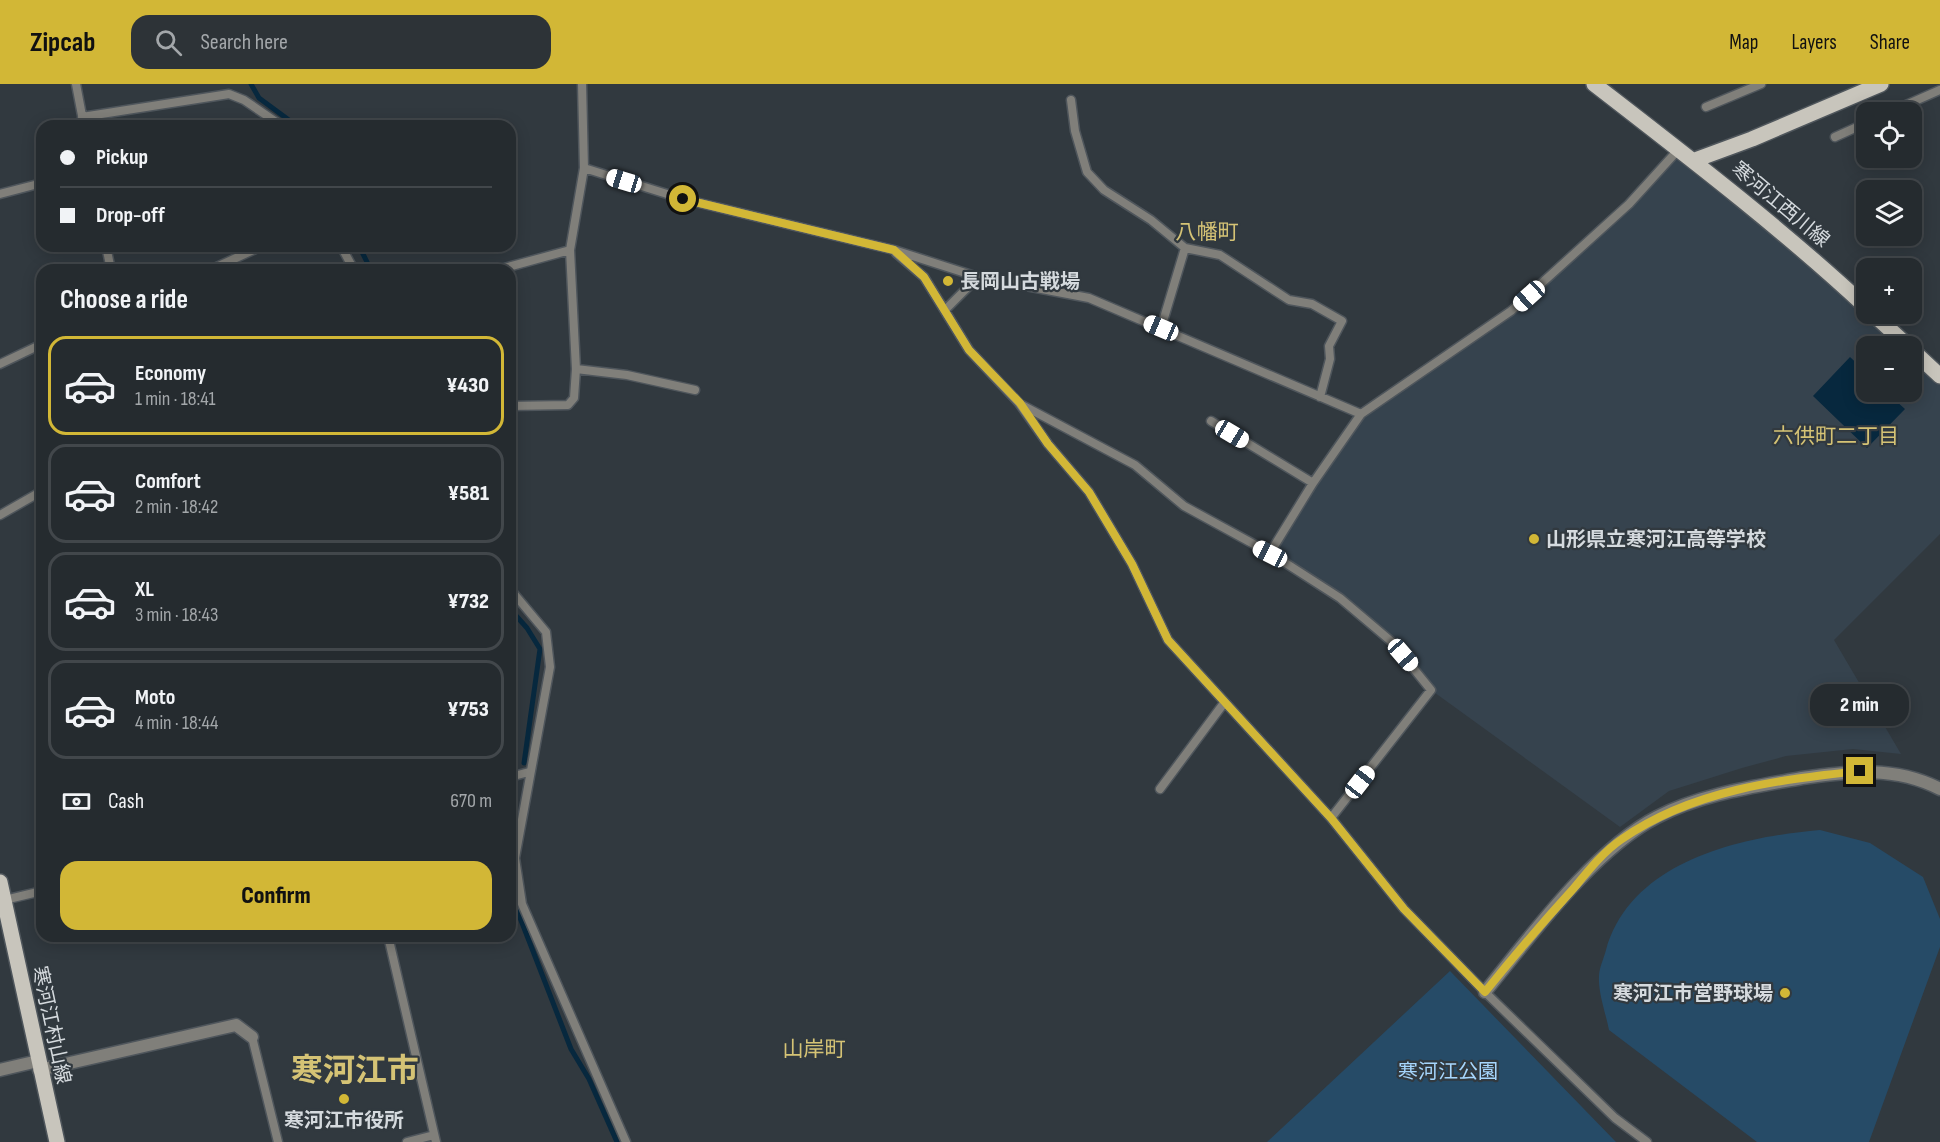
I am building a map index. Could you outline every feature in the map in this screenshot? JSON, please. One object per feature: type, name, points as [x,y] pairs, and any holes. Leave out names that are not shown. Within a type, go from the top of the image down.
[{"type":"main road","name":"寒河江西川線","points":[[1594,84],[1678,150],[1695,160],[1804,250],[1856,298]]},
{"type":"main road","points":[[1695,160],[1752,139],[1881,84]]},
{"type":"main road","points":[[1884,324],[1897,336]]},
{"type":"main road","points":[[1922,359],[1940,376]]},
{"type":"main road","name":"寒河江村山線","points":[[0,882],[2,901],[57,1142]]},
{"type":"street","points":[[1485,992],[1588,872],[1619,840],[1657,817],[1707,797],[1813,777],[1860,771],[1898,773],[1940,789]]},
{"type":"street","points":[[0,1070],[39,1066],[236,1025],[252,1036]]},
{"type":"lane","points":[[76,84],[83,120]]},
{"type":"lane","points":[[516,406],[568,405],[574,398],[576,369],[570,250],[584,168],[582,84]]},
{"type":"lane","points":[[1706,107],[1761,84]]},
{"type":"lane","points":[[1913,102],[1940,90]]},
{"type":"lane","points":[[94,120],[230,94],[244,100],[273,120]]},
{"type":"lane","points":[[1071,100],[1075,131],[1087,172],[1104,190],[1151,220],[1185,248],[1220,255],[1289,300],[1311,303],[1342,321],[1329,346],[1330,359],[1320,397]]},
{"type":"lane","points":[[1835,137],[1856,128]]},
{"type":"lane","points":[[1270,554],[1313,483],[1361,414],[1511,311],[1629,204],[1678,150]]},
{"type":"lane","points":[[584,168],[683,199],[894,250],[978,277],[1089,298],[1361,414]]},
{"type":"lane","points":[[0,195],[36,185]]},
{"type":"lane","points":[[1161,328],[1185,248]]},
{"type":"lane","points":[[516,265],[570,250]]},
{"type":"lane","points":[[894,250],[924,277],[946,309],[969,350],[1020,403],[1048,444],[1089,492],[1111,525],[1168,640],[1331,818],[1404,909],[1485,992],[1616,1118],[1647,1142]]},
{"type":"lane","points":[[224,264],[249,252]]},
{"type":"lane","points":[[946,309],[978,277]]},
{"type":"lane","points":[[0,363],[36,347]]},
{"type":"lane","points":[[576,369],[627,375],[696,390]]},
{"type":"lane","points":[[1020,403],[1135,465],[1184,506],[1270,554],[1340,598],[1392,642],[1431,690],[1331,818]]},
{"type":"lane","points":[[1211,421],[1313,483]]},
{"type":"lane","points":[[0,515],[36,494]]},
{"type":"lane","points":[[516,596],[546,632],[550,667],[516,852]]},
{"type":"lane","points":[[1160,789],[1224,703]]},
{"type":"lane","points":[[516,775],[529,772]]},
{"type":"lane","points":[[516,865],[522,904],[626,1142]]},
{"type":"lane","points":[[2,901],[36,892]]},
{"type":"lane","points":[[389,942],[435,1139],[407,1142]]},
{"type":"lane","points":[[252,1036],[278,1142]]},
{"type":"shaded area","name":"山形県立寒河江高等学校","points":[[1678,150],[1856,302],[1856,324],[1882,324],[1896,336],[1856,336],[1856,402],[1922,402],[1922,359],[1940,376],[1940,534],[1834,640],[1901,754],[1853,749],[1786,756],[1669,791],[1620,827],[1431,690],[1392,642],[1340,598],[1270,553],[1361,414],[1511,311],[1581,250]]},
{"type":"shaded area","points":[[1850,357],[1856,363],[1856,402],[1897,402],[1905,409],[1867,448],[1813,396]]},
{"type":"green space","points":[[1820,830],[1870,843],[1923,877],[1940,919],[1940,947],[1869,1142],[1757,1142],[1609,1030],[1600,989],[1600,970],[1619,920],[1639,895],[1664,875],[1692,859],[1724,848],[1756,839]]},
{"type":"green space","name":"寒河江公園","points":[[1450,971],[1616,1142],[1267,1142]]},
{"type":"waterway","points":[[251,84],[259,98],[289,120]]},
{"type":"waterway","points":[[362,252],[368,264]]},
{"type":"waterway","points":[[516,616],[540,649],[524,763]]},
{"type":"waterway","points":[[516,907],[571,1049],[589,1079],[617,1142]]},
{"type":"place","name":"長岡山古戦場","points":[[948,281]]},
{"type":"place","name":"山形県立寒河江高等学校","points":[[1534,539]]},
{"type":"place","name":"寒河江市営野球場","points":[[1785,993]]},
{"type":"place","name":"寒河江市役所","points":[[344,1099]]},
{"type":"district","name":"八幡町","points":[[1207,232]]},
{"type":"district","name":"六供町二丁目","points":[[1836,436]]},
{"type":"district","name":"山岸町","points":[[814,1049]]},
{"type":"district","name":"寒河江市","points":[[355,1070]]},
{"type":"route","points":[[683,199],[894,250],[924,277],[946,309],[969,350],[1020,403],[1048,444],[1089,492],[1111,525],[1132,564],[1168,640],[1331,818],[1404,909],[1485,992],[1530,937],[1619,840],[1657,817],[1707,797],[1760,785],[1860,771]]}]
